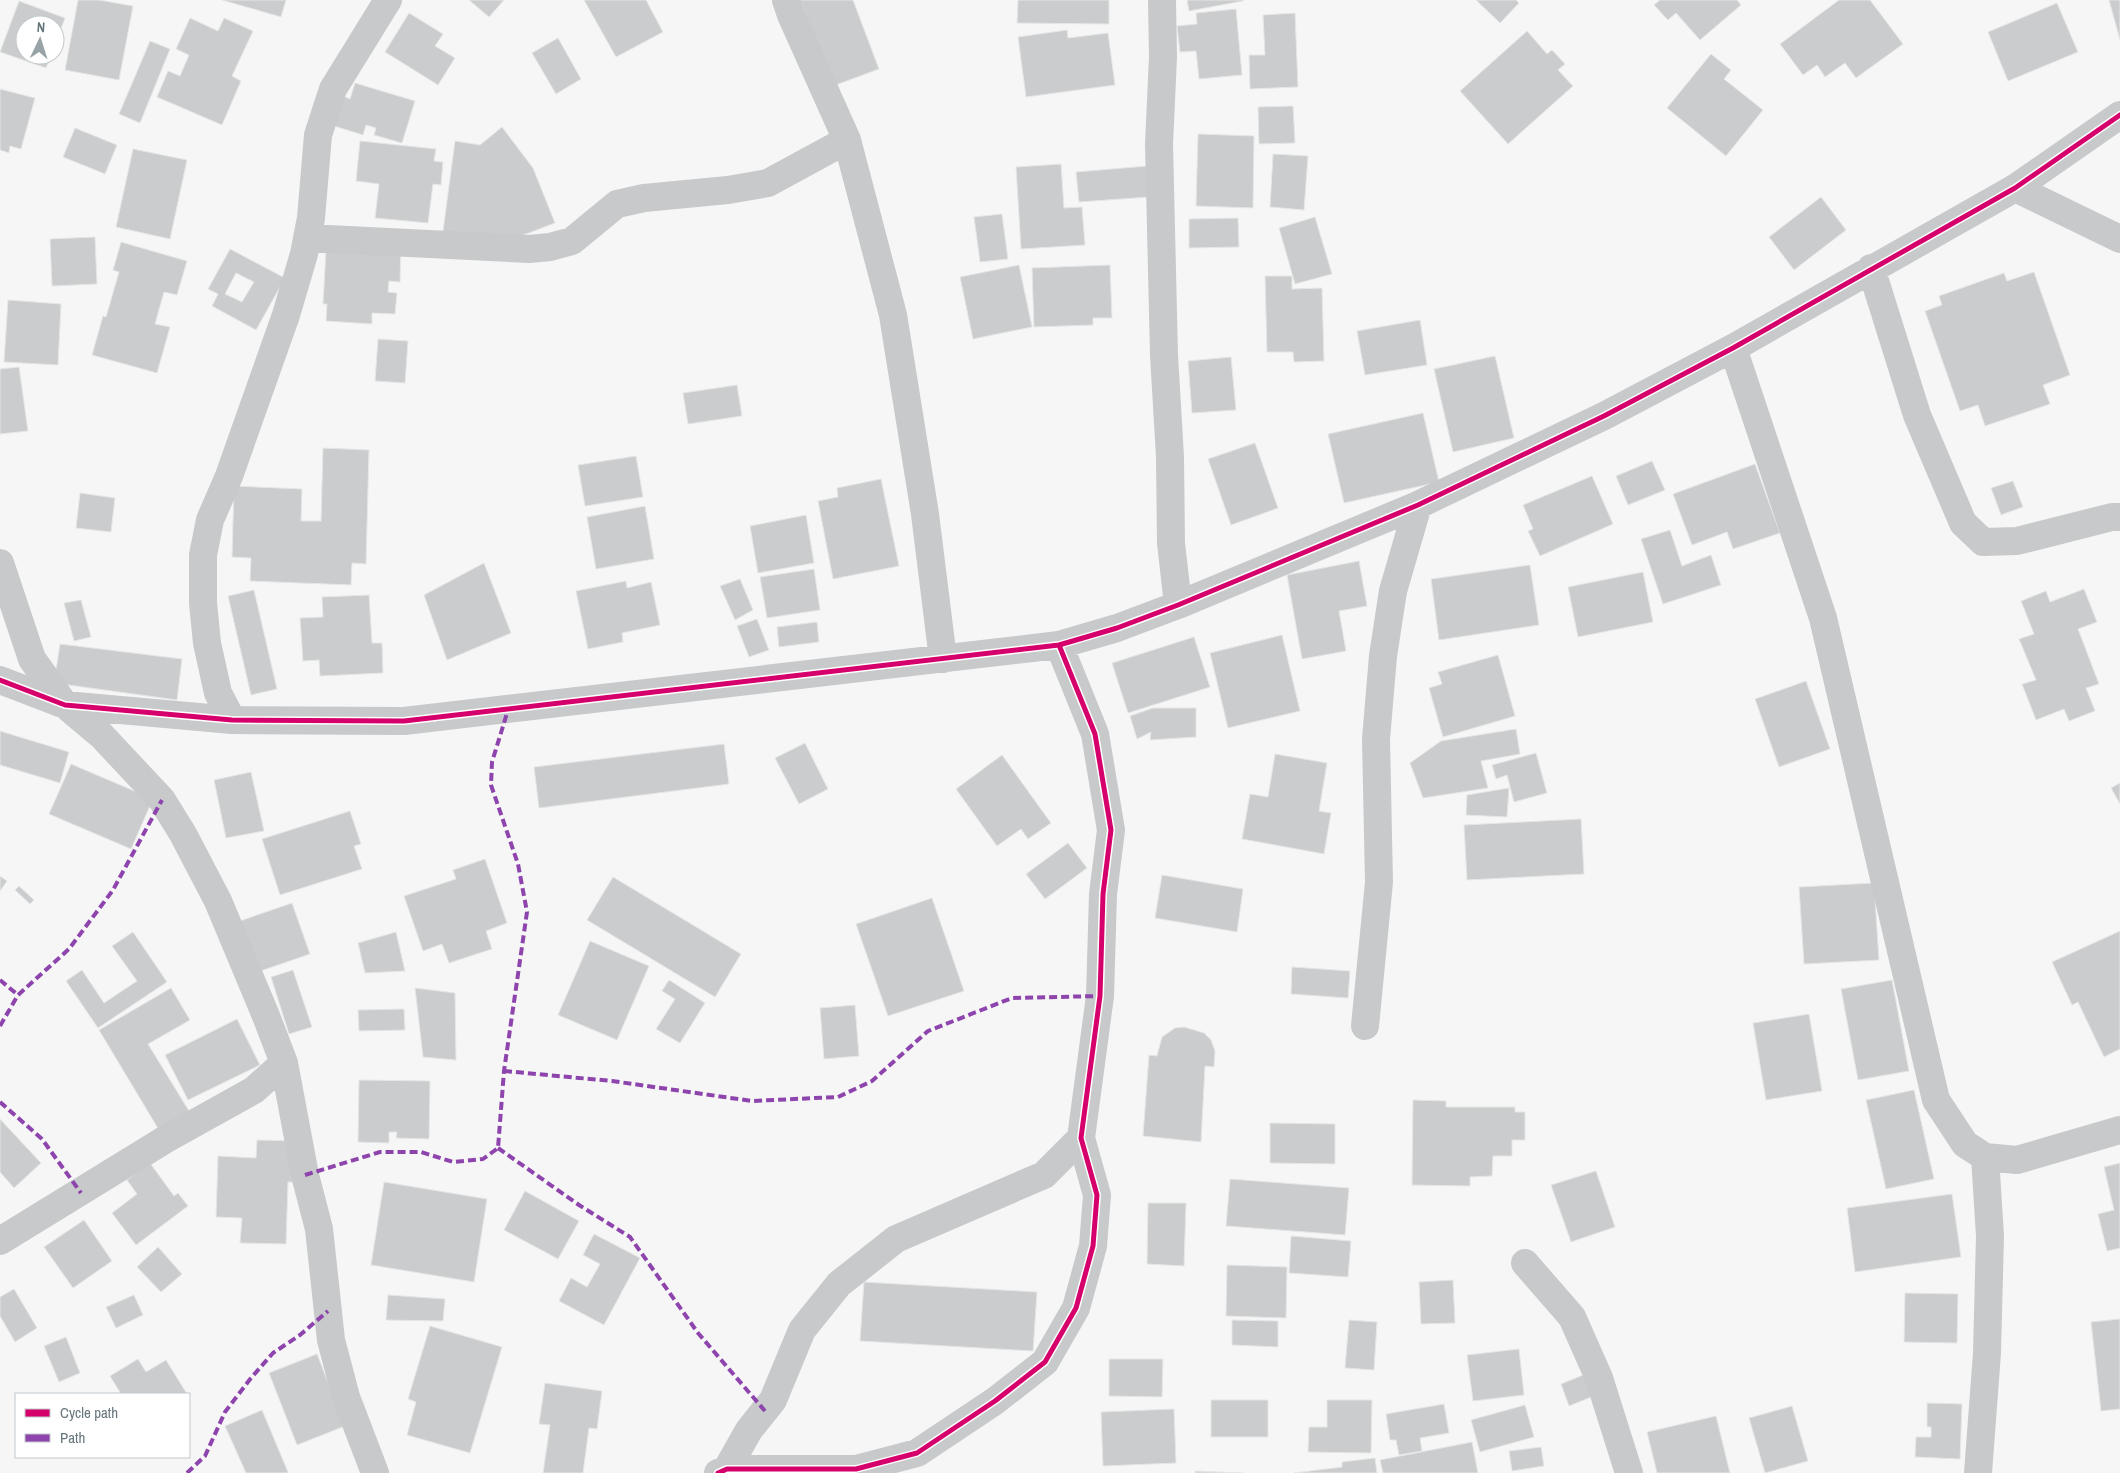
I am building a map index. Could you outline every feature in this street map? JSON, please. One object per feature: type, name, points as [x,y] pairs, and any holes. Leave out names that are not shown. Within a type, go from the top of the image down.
[{"type":"street","points":[[232,720],[218,693],[207,643],[203,603],[203,555],[210,520],[229,476],[286,314],[308,238],[318,135],[333,89],[388,0]]},
{"type":"street","points":[[786,0],[790,15],[847,140],[893,315],[926,514],[943,659]]},
{"type":"street","points":[[1162,0],[1163,57],[1159,144],[1163,345],[1170,457],[1171,543],[1178,605]]},
{"type":"street","points":[[0,680],[65,705],[232,720],[404,721],[1059,645],[1118,628],[1178,605],[1418,505],[1604,416],[1732,348],[2015,188],[2120,115]]},
{"type":"street","points":[[308,238],[529,249],[550,247],[572,241],[617,204],[644,198],[728,190],[768,183],[847,140]]},
{"type":"street","points":[[2015,188],[2120,238]]},
{"type":"street","points":[[1871,268],[1917,415],[1963,523],[1983,542],[2017,540],[2112,517],[2120,517]]},
{"type":"street","points":[[1732,348],[1824,618],[1936,1100],[1964,1144],[1985,1157],[2017,1160],[2120,1130]]},
{"type":"street","points":[[1365,1026],[1379,882],[1376,739],[1383,656],[1393,591],[1418,505]]},
{"type":"street","points":[[0,563],[32,659],[65,705],[102,736],[162,800],[218,901],[284,1063],[305,1175],[319,1229],[331,1340],[346,1397],[375,1473]]},
{"type":"street","points":[[723,1471],[856,1469],[917,1453],[995,1401],[1045,1362],[1076,1308],[1093,1246],[1097,1195],[1081,1138],[1100,996],[1102,894],[1111,830],[1095,734],[1059,645]]},
{"type":"street","points":[[0,1241],[166,1139],[254,1090],[284,1063]]},
{"type":"street","points":[[723,1471],[748,1430],[773,1400],[802,1330],[838,1284],[896,1240],[1044,1175],[1081,1138]]},
{"type":"street","points":[[1978,1473],[1987,1353],[1990,1236],[1985,1157]]},
{"type":"street","points":[[1525,1263],[1572,1317],[1599,1378],[1629,1473]]},
{"type":"building","points":[[78,0],[99,0],[133,6],[119,80],[65,70]]},
{"type":"building","points":[[222,0],[286,0],[281,17]]},
{"type":"building","points":[[469,0],[504,0],[489,17]]},
{"type":"building","points":[[584,0],[646,0],[663,32],[616,57]]},
{"type":"building","points":[[800,0],[853,0],[879,69],[833,86]]},
{"type":"building","points":[[1018,0],[1109,0],[1109,24],[1017,23]]},
{"type":"building","points":[[1187,0],[1243,0],[1243,1],[1189,11]]},
{"type":"building","points":[[1476,0],[1516,0],[1519,3],[1500,23]]},
{"type":"building","points":[[1660,0],[1737,0],[1741,5],[1700,40],[1676,13],[1668,20],[1654,5]]},
{"type":"building","points":[[1839,0],[1870,0],[1903,44],[1856,78],[1845,63],[1825,77],[1817,65],[1803,75],[1780,44]]},
{"type":"building","points":[[2109,0],[2120,0],[2120,40]]},
{"type":"building","points":[[19,1],[57,15],[15,15],[15,57],[0,52]]},
{"type":"building","points":[[2057,3],[2078,52],[2008,81],[1988,32]]},
{"type":"building","points":[[1236,9],[1242,75],[1199,79],[1196,51],[1180,52],[1177,26],[1197,24],[1196,13]]},
{"type":"building","points":[[409,13],[443,34],[435,46],[455,58],[438,85],[385,52]]},
{"type":"building","points":[[1295,13],[1298,87],[1250,89],[1249,55],[1265,55],[1263,15]]},
{"type":"building","points":[[190,18],[218,31],[224,18],[253,31],[232,76],[241,81],[222,125],[157,97],[168,71],[180,76],[189,55],[176,49]]},
{"type":"building","points":[[1067,30],[1068,38],[1108,33],[1115,85],[1026,97],[1018,37]]},
{"type":"building","points":[[1527,31],[1547,54],[1552,50],[1565,64],[1558,70],[1573,86],[1508,144],[1460,91]]},
{"type":"building","points":[[558,38],[581,79],[556,94],[532,53]]},
{"type":"building","points":[[150,41],[170,49],[140,123],[119,114]]},
{"type":"building","points":[[1711,54],[1731,70],[1724,79],[1763,110],[1726,156],[1667,108]]},
{"type":"building","points":[[355,83],[415,101],[402,143],[374,135],[376,128],[366,125],[363,135],[334,126],[343,96],[350,99]]},
{"type":"building","points":[[0,89],[35,98],[21,149],[10,146],[9,153],[0,150]]},
{"type":"building","points":[[1293,106],[1295,143],[1259,144],[1258,107]]},
{"type":"building","points":[[502,127],[533,168],[555,223],[492,247],[443,231],[455,141],[480,145]]},
{"type":"building","points":[[75,128],[117,145],[105,174],[63,157]]},
{"type":"building","points":[[1198,134],[1254,136],[1253,208],[1196,206]]},
{"type":"building","points":[[360,141],[436,149],[434,161],[443,162],[441,185],[433,184],[428,223],[375,218],[379,184],[356,181]]},
{"type":"building","points":[[133,149],[187,160],[170,239],[116,227]]},
{"type":"building","points":[[1273,154],[1308,156],[1304,210],[1270,207]]},
{"type":"building","points":[[1061,164],[1064,208],[1082,207],[1085,245],[1021,249],[1016,167]]},
{"type":"building","points":[[1147,166],[1149,197],[1079,202],[1076,172]]},
{"type":"building","points":[[1821,197],[1846,230],[1794,270],[1769,237]]},
{"type":"building","points":[[1002,214],[1008,259],[980,262],[974,217]]},
{"type":"building","points":[[1315,217],[1332,274],[1295,284],[1279,228]]},
{"type":"building","points":[[1238,218],[1239,247],[1189,248],[1189,219]]},
{"type":"building","points":[[95,237],[97,284],[52,286],[50,239]]},
{"type":"building","points":[[121,242],[187,261],[177,295],[164,292],[155,324],[170,327],[157,373],[92,355],[103,316],[106,317],[119,272],[113,270]]},
{"type":"building","points":[[401,247],[400,282],[389,281],[388,292],[397,293],[395,314],[372,313],[372,324],[326,321],[327,304],[323,304],[326,249]]},
{"type":"building","points":[[230,249],[285,278],[256,330],[212,306],[218,294],[208,289]],"holes":[[[236,273],[254,282],[242,302],[225,294]]]},
{"type":"building","points":[[1019,265],[1032,327],[973,339],[960,277]]},
{"type":"building","points":[[1110,265],[1112,318],[1093,318],[1093,325],[1034,327],[1032,268]]},
{"type":"building","points":[[2034,272],[2070,375],[2043,385],[2050,404],[1985,426],[1978,405],[1960,411],[1925,311],[1942,305],[1939,296],[2004,273],[2007,281]]},
{"type":"building","points":[[1265,276],[1292,276],[1292,289],[1322,288],[1324,361],[1294,362],[1293,352],[1267,352]]},
{"type":"building","points":[[8,300],[61,304],[58,365],[4,362]]},
{"type":"building","points":[[1420,320],[1427,365],[1365,375],[1357,331]]},
{"type":"building","points":[[378,339],[408,341],[405,383],[375,381]]},
{"type":"building","points":[[1495,356],[1514,438],[1453,452],[1434,369]]},
{"type":"building","points":[[1231,357],[1236,410],[1192,413],[1188,361]]},
{"type":"building","points":[[19,367],[28,431],[0,434],[0,369]]},
{"type":"building","points":[[737,385],[742,416],[688,424],[683,393]]},
{"type":"building","points":[[1423,413],[1439,482],[1344,503],[1328,434]]},
{"type":"building","points":[[1255,443],[1278,508],[1231,525],[1208,459]]},
{"type":"building","points":[[323,448],[369,450],[366,564],[352,563],[351,585],[250,581],[251,558],[232,557],[234,486],[302,489],[301,521],[321,521]]},
{"type":"building","points":[[636,456],[643,497],[585,506],[578,465]]},
{"type":"building","points":[[1652,461],[1665,490],[1628,505],[1616,476]]},
{"type":"building","points":[[1755,464],[1780,533],[1733,549],[1727,532],[1692,545],[1673,494]]},
{"type":"building","points":[[1592,476],[1613,524],[1540,556],[1528,531],[1533,529],[1523,505]]},
{"type":"building","points":[[881,479],[899,566],[833,579],[818,501],[838,497],[837,488]]},
{"type":"building","points":[[2013,481],[2023,507],[2001,515],[1991,488]]},
{"type":"building","points":[[80,493],[115,498],[111,532],[76,528]]},
{"type":"building","points":[[645,506],[654,559],[596,569],[587,517]]},
{"type":"building","points":[[806,515],[814,563],[758,573],[750,526]]},
{"type":"building","points":[[1670,530],[1682,566],[1711,555],[1721,585],[1663,604],[1641,539]]},
{"type":"building","points":[[1359,561],[1367,606],[1339,611],[1346,651],[1302,659],[1287,575]]},
{"type":"building","points":[[484,563],[511,633],[447,660],[424,595]]},
{"type":"building","points":[[1530,565],[1539,625],[1439,640],[1431,579]]},
{"type":"building","points":[[814,569],[820,610],[767,618],[760,577]]},
{"type":"building","points":[[1643,572],[1653,622],[1578,637],[1568,587]]},
{"type":"building","points":[[740,579],[753,610],[735,620],[720,586]]},
{"type":"building","points":[[626,581],[627,588],[651,582],[660,625],[622,633],[623,642],[588,649],[576,591]]},
{"type":"building","points":[[2084,589],[2097,622],[2078,629],[2099,684],[2086,688],[2095,711],[2069,721],[2064,709],[2036,720],[2022,684],[2036,680],[2019,639],[2034,634],[2021,601],[2046,591],[2050,602]]},
{"type":"building","points":[[254,590],[277,689],[251,695],[228,596]]},
{"type":"building","points":[[369,595],[372,643],[382,643],[383,673],[320,676],[319,660],[303,661],[300,618],[323,617],[322,597]]},
{"type":"building","points":[[81,600],[91,637],[74,641],[64,603]]},
{"type":"building","points":[[757,619],[769,650],[749,657],[737,626]]},
{"type":"building","points":[[817,622],[819,642],[779,647],[777,627]]},
{"type":"building","points":[[1282,635],[1300,711],[1228,728],[1210,653]]},
{"type":"building","points":[[1194,637],[1210,687],[1128,713],[1112,663]]},
{"type":"building","points":[[60,644],[182,659],[177,700],[54,683]]},
{"type":"building","points":[[1498,655],[1515,716],[1443,737],[1429,688],[1442,684],[1438,672]]},
{"type":"building","points":[[1806,681],[1830,749],[1779,767],[1755,699]]},
{"type":"building","points":[[1153,708],[1196,708],[1196,737],[1150,740],[1151,732],[1137,739],[1130,716]]},
{"type":"building","points":[[1516,729],[1520,754],[1481,761],[1488,788],[1423,798],[1410,763],[1441,741]]},
{"type":"building","points":[[0,731],[69,752],[60,783],[0,765]]},
{"type":"building","points":[[805,743],[828,789],[799,804],[775,758]]},
{"type":"building","points":[[724,744],[729,784],[539,808],[534,767]]},
{"type":"building","points":[[1536,753],[1547,793],[1514,802],[1507,775],[1496,779],[1492,765]]},
{"type":"building","points":[[1275,754],[1327,763],[1319,811],[1331,813],[1324,854],[1242,839],[1250,794],[1268,797]]},
{"type":"building","points":[[1002,755],[1051,823],[1028,839],[1021,829],[997,846],[956,789]]},
{"type":"building","points":[[71,764],[153,799],[131,849],[49,814]]},
{"type":"building","points":[[251,772],[264,831],[226,838],[214,780]]},
{"type":"building","points":[[2120,783],[2120,804],[2111,788]]},
{"type":"building","points":[[1509,788],[1507,817],[1466,815],[1467,795]]},
{"type":"building","points":[[350,811],[361,844],[354,846],[362,869],[280,895],[262,839]]},
{"type":"building","points":[[1581,819],[1584,874],[1467,880],[1464,825]]},
{"type":"building","points":[[1068,843],[1087,868],[1045,899],[1026,874]]},
{"type":"building","points":[[485,859],[507,923],[486,931],[492,949],[449,963],[442,944],[423,951],[404,896],[456,879],[453,870]]},
{"type":"building","points":[[1162,875],[1243,889],[1237,932],[1155,918]]},
{"type":"building","points":[[0,876],[7,881],[0,891]]},
{"type":"building","points":[[613,877],[741,954],[715,997],[587,920]]},
{"type":"building","points":[[1874,883],[1879,960],[1804,964],[1799,887]]},
{"type":"building","points":[[19,886],[34,900],[30,904],[15,890]]},
{"type":"building","points":[[932,898],[964,991],[888,1016],[856,924]]},
{"type":"building","points":[[292,903],[310,954],[252,974],[234,923]]},
{"type":"building","points":[[2120,931],[2120,1049],[2104,1057],[2078,1002],[2072,1005],[2052,962]]},
{"type":"building","points":[[133,932],[167,982],[98,1028],[66,981],[82,970],[104,1003],[137,981],[112,946]]},
{"type":"building","points":[[396,932],[405,971],[365,973],[358,943]]},
{"type":"building","points":[[590,941],[649,966],[617,1040],[558,1015]]},
{"type":"building","points":[[1292,967],[1350,971],[1348,998],[1291,994]]},
{"type":"building","points":[[293,970],[312,1027],[289,1034],[271,977]]},
{"type":"building","points":[[669,980],[705,1003],[680,1043],[656,1029],[675,999],[662,991]]},
{"type":"building","points":[[1892,980],[1909,1071],[1858,1080],[1841,989]]},
{"type":"building","points":[[171,988],[190,1020],[148,1044],[189,1111],[159,1130],[99,1030]]},
{"type":"building","points":[[415,988],[455,993],[456,1060],[423,1057]]},
{"type":"building","points":[[855,1005],[859,1056],[824,1059],[820,1008]]},
{"type":"building","points":[[404,1009],[405,1030],[359,1031],[358,1010]]},
{"type":"building","points":[[1809,1014],[1822,1091],[1766,1100],[1753,1023]]},
{"type":"building","points":[[237,1019],[260,1065],[188,1100],[165,1055]]},
{"type":"building","points":[[1184,1027],[1204,1033],[1211,1040],[1215,1051],[1214,1067],[1205,1066],[1201,1142],[1143,1136],[1149,1055],[1157,1056],[1162,1037],[1175,1028]]},
{"type":"building","points":[[359,1080],[430,1081],[429,1139],[396,1138],[397,1132],[389,1132],[389,1143],[358,1142]]},
{"type":"building","points":[[1914,1090],[1934,1179],[1886,1189],[1866,1100]]},
{"type":"building","points":[[1413,1100],[1446,1101],[1446,1107],[1515,1107],[1515,1112],[1525,1112],[1525,1140],[1512,1140],[1512,1156],[1493,1156],[1492,1176],[1470,1177],[1470,1186],[1412,1185]]},
{"type":"building","points":[[0,1119],[41,1163],[14,1188],[0,1172]]},
{"type":"building","points":[[1270,1123],[1335,1124],[1335,1164],[1270,1163]]},
{"type":"building","points":[[257,1140],[297,1141],[296,1182],[288,1182],[286,1244],[240,1243],[242,1218],[216,1217],[218,1156],[256,1158]]},
{"type":"building","points":[[150,1163],[174,1196],[178,1193],[188,1206],[136,1245],[112,1213],[137,1194],[127,1180]]},
{"type":"building","points":[[2120,1163],[2120,1248],[2107,1251],[2098,1214],[2114,1210],[2104,1167]]},
{"type":"building","points":[[1596,1171],[1615,1227],[1571,1242],[1551,1185]]},
{"type":"building","points":[[1230,1179],[1349,1188],[1345,1235],[1226,1226]]},
{"type":"building","points":[[384,1182],[487,1199],[474,1282],[371,1265]]},
{"type":"building","points":[[525,1191],[579,1221],[558,1259],[504,1230]]},
{"type":"building","points":[[1952,1194],[1961,1257],[1855,1272],[1847,1208]]},
{"type":"building","points":[[1148,1203],[1186,1203],[1184,1266],[1147,1264]]},
{"type":"building","points":[[84,1220],[112,1261],[73,1288],[44,1247]]},
{"type":"building","points":[[594,1234],[640,1258],[604,1325],[559,1301],[571,1278],[587,1287],[600,1264],[583,1255]]},
{"type":"building","points":[[1291,1236],[1351,1241],[1348,1277],[1289,1273]]},
{"type":"building","points":[[158,1247],[182,1274],[161,1292],[137,1267]]},
{"type":"building","points":[[1227,1265],[1287,1267],[1286,1318],[1226,1316]]},
{"type":"building","points":[[1453,1280],[1455,1323],[1421,1324],[1419,1282]]},
{"type":"building","points":[[864,1282],[1037,1292],[1033,1351],[860,1341]]},
{"type":"building","points":[[14,1289],[37,1328],[15,1342],[0,1316],[0,1297]]},
{"type":"building","points":[[1905,1293],[1958,1294],[1957,1343],[1904,1342]]},
{"type":"building","points":[[134,1295],[143,1315],[116,1328],[106,1307]]},
{"type":"building","points":[[388,1295],[445,1299],[443,1321],[386,1320]]},
{"type":"building","points":[[2120,1319],[2120,1409],[2101,1411],[2091,1322]]},
{"type":"building","points":[[1232,1320],[1278,1321],[1278,1347],[1232,1345]]},
{"type":"building","points":[[1349,1320],[1377,1322],[1374,1370],[1345,1368]]},
{"type":"building","points":[[430,1326],[502,1347],[470,1453],[407,1435],[416,1402],[408,1399]]},
{"type":"building","points":[[66,1337],[80,1373],[59,1382],[44,1346]]},
{"type":"building","points":[[1519,1349],[1524,1395],[1473,1401],[1467,1355]]},
{"type":"building","points":[[317,1354],[345,1426],[297,1445],[269,1373]]},
{"type":"building","points":[[138,1359],[146,1372],[166,1360],[186,1393],[120,1393],[110,1376]]},
{"type":"building","points":[[1109,1359],[1163,1359],[1162,1397],[1109,1396]]},
{"type":"building","points":[[1588,1373],[1596,1395],[1569,1406],[1561,1384]]},
{"type":"building","points":[[545,1383],[602,1391],[597,1429],[589,1428],[583,1473],[543,1473],[550,1425],[539,1424]]},
{"type":"building","points":[[1211,1400],[1268,1400],[1268,1437],[1211,1437]]},
{"type":"building","points":[[1327,1400],[1372,1400],[1371,1453],[1308,1452],[1309,1427],[1327,1427]]},
{"type":"building","points":[[1927,1403],[1962,1404],[1960,1459],[1915,1457],[1916,1437],[1931,1437],[1931,1427],[1927,1427]]},
{"type":"building","points":[[1444,1404],[1449,1433],[1420,1438],[1422,1451],[1399,1455],[1396,1440],[1390,1440],[1386,1414]]},
{"type":"building","points":[[1525,1405],[1534,1437],[1480,1452],[1471,1420]]},
{"type":"building","points":[[1792,1406],[1808,1461],[1765,1473],[1749,1418]]},
{"type":"building","points":[[1174,1409],[1176,1463],[1103,1466],[1101,1412]]},
{"type":"building","points":[[262,1410],[287,1473],[246,1473],[225,1426]]},
{"type":"building","points":[[1716,1416],[1730,1473],[1657,1473],[1647,1432]]},
{"type":"building","points":[[1472,1442],[1478,1473],[1383,1473],[1380,1460]]},
{"type":"building","points":[[1541,1447],[1544,1466],[1512,1471],[1509,1451]]},
{"type":"building","points":[[1375,1458],[1377,1473],[1294,1473],[1342,1467],[1342,1462]]},
{"type":"building","points":[[1195,1471],[1243,1473],[1195,1473]]},
{"type":"marked path","points":[[305,1175],[380,1152],[421,1152],[453,1162],[483,1159],[498,1148],[504,1071],[527,912],[518,864],[491,785],[492,762],[508,710]]},
{"type":"marked path","points":[[0,1026],[18,995],[69,949],[113,890],[162,800]]},
{"type":"marked path","points":[[0,980],[18,995]]},
{"type":"marked path","points":[[504,1071],[612,1081],[752,1101],[838,1097],[872,1081],[928,1031],[1012,998],[1100,996]]},
{"type":"marked path","points":[[0,1102],[42,1139],[81,1193]]},
{"type":"marked path","points":[[498,1148],[579,1205],[630,1237],[698,1333],[765,1411]]},
{"type":"marked path","points":[[187,1473],[205,1456],[225,1412],[251,1378],[273,1353],[300,1335],[328,1311]]},
{"type":"cycle path","points":[[0,680],[65,705],[232,720],[404,721],[1059,645],[1117,628],[1178,605],[1418,505],[1604,416],[1733,348],[2015,188],[2120,115]]},
{"type":"cycle path","points":[[718,1473],[727,1469],[856,1469],[917,1453],[995,1401],[1045,1362],[1076,1308],[1093,1246],[1097,1195],[1081,1138],[1100,996],[1103,894],[1111,830],[1095,734],[1059,645]]}]
